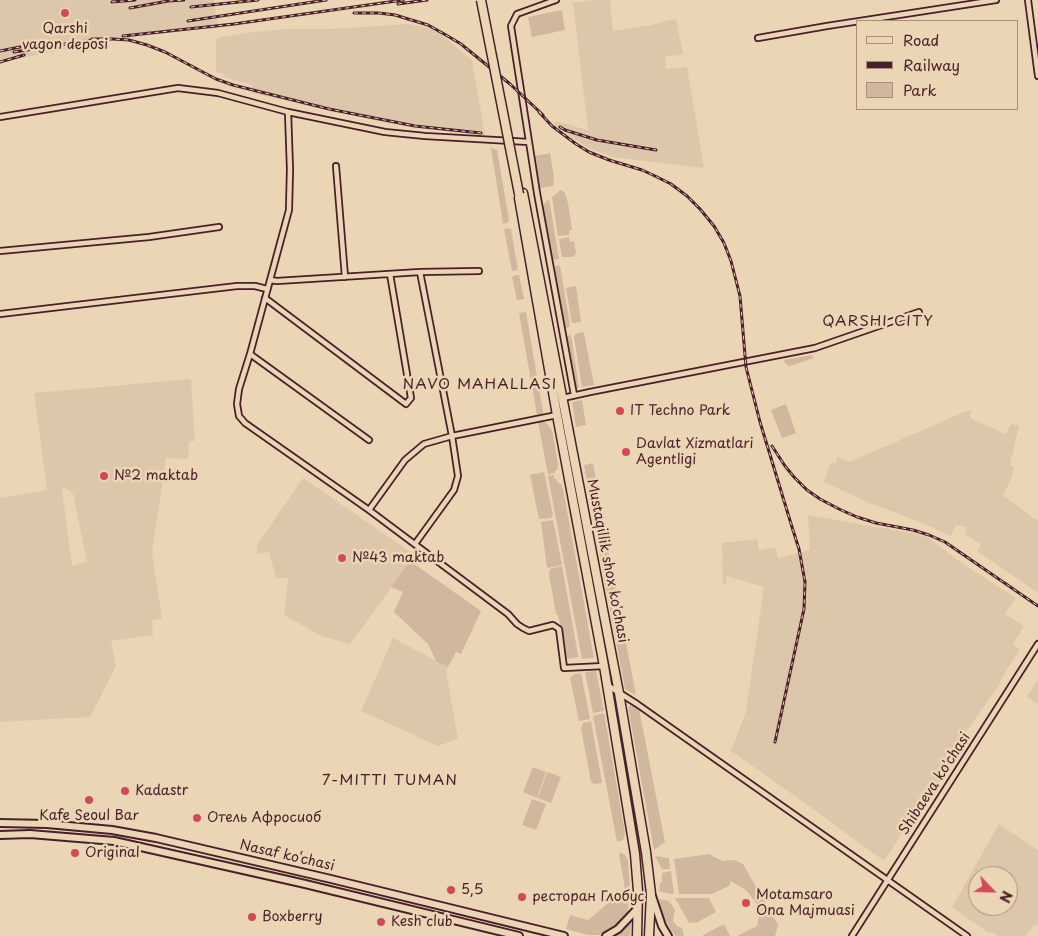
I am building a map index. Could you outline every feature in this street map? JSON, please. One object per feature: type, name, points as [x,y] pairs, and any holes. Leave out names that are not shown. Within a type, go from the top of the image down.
[{"type":"main road","points":[[481,0],[521,193]]},
{"type":"main road","points":[[486,0],[521,193]]},
{"type":"main road","name":"Mustaqillik shox ko'chasi","points":[[521,193],[546,329],[557,415],[608,685],[635,854],[638,891],[637,936]]},
{"type":"main road","name":"Mustaqillik shox ko'chasi","points":[[546,329],[564,398],[619,693],[646,852],[651,894],[650,936]]},
{"type":"main road","points":[[604,666],[614,665]]},
{"type":"main road","name":"Nasaf ko‘chasi","points":[[0,823],[47,824],[112,830],[156,838],[331,879],[547,934],[564,936]]},
{"type":"main road","name":"Nasaf ko‘chasi","points":[[0,835],[30,834],[114,841],[301,883],[518,936]]},
{"type":"main road","points":[[651,894],[662,926],[668,936]]},
{"type":"main road","points":[[606,936],[618,930],[637,909]]},
{"type":"street","points":[[556,0],[517,14],[511,26],[529,142],[574,395]]},
{"type":"street","points":[[866,20],[996,0]]},
{"type":"street","points":[[1028,0],[1038,76]]},
{"type":"street","points":[[758,38],[856,22]]},
{"type":"street","points":[[1032,31],[1038,30]]},
{"type":"street","points":[[0,117],[178,88],[218,93],[288,112],[393,133],[529,142]]},
{"type":"street","points":[[288,112],[289,210],[239,389],[237,404],[240,416],[245,423],[415,544],[508,614],[517,624],[529,631],[552,625],[556,627],[559,630],[564,668],[604,666]]},
{"type":"street","points":[[336,166],[345,277]]},
{"type":"street","points":[[0,251],[140,238],[220,227]]},
{"type":"street","points":[[270,280],[420,272],[479,271]]},
{"type":"street","points":[[415,544],[454,490],[458,476],[420,272]]},
{"type":"street","points":[[265,298],[406,404],[412,398],[390,274]]},
{"type":"street","points":[[0,314],[237,286],[255,286],[267,289]]},
{"type":"street","points":[[564,398],[815,348],[919,312]]},
{"type":"street","points":[[250,354],[370,440]]},
{"type":"street","points":[[369,510],[405,460],[424,444],[452,436],[557,415]]},
{"type":"street","name":"Shibaeva ko'chasi","points":[[852,936],[1038,644]]},
{"type":"street","points":[[608,685],[967,936]]},
{"type":"shaded area","points":[[0,0],[214,0],[218,28],[145,35],[0,62]]},
{"type":"shaded area","points":[[610,0],[613,31],[676,19],[683,54],[665,57],[666,69],[687,67],[704,168],[612,157],[586,147],[554,125],[555,121],[588,130],[573,3]]},
{"type":"shaded area","points":[[409,24],[435,29],[472,60],[485,135],[424,129],[382,122],[251,93],[252,85],[223,77],[224,74],[216,72],[216,39],[220,37],[286,29],[328,29]]},
{"type":"shaded area","points":[[191,379],[195,441],[189,441],[188,459],[166,458],[152,553],[162,618],[152,620],[153,635],[111,641],[116,666],[90,717],[0,722],[0,498],[47,490],[34,393]],"holes":[[[65,488],[73,494],[87,562],[72,566],[62,489]]]},
{"type":"shaded area","points":[[966,411],[971,411],[970,418],[1006,434],[1011,424],[1019,426],[1010,465],[1014,466],[1012,477],[1003,495],[1038,521],[1038,593],[977,551],[981,545],[965,534],[967,527],[956,525],[951,536],[918,521],[869,503],[824,482],[831,462],[835,464],[838,457],[850,462]]},
{"type":"shaded area","name":"№43 maktab","points":[[303,478],[415,555],[350,644],[321,636],[284,615],[288,578],[276,578],[269,552],[257,554],[257,545]]},
{"type":"shaded area","points":[[808,515],[917,534],[930,539],[963,564],[1016,598],[1005,614],[1024,626],[1013,644],[1020,649],[1000,681],[1001,683],[972,723],[946,764],[949,770],[933,793],[929,792],[884,861],[730,750],[746,711],[764,587],[726,576],[726,583],[723,584],[722,543],[757,539],[759,550],[775,547],[778,558],[810,550]]},
{"type":"shaded area","points":[[393,638],[448,667],[446,671],[458,739],[438,746],[361,711]]},
{"type":"shaded area","points":[[1038,679],[1038,704],[1027,697]]},
{"type":"shaded area","points":[[999,824],[1038,850],[1038,926],[1034,925],[1026,936],[998,936],[992,932],[989,933],[952,907],[968,879],[968,916],[1018,916],[1018,866],[975,866]]},
{"type":"green space","points":[[562,10],[565,30],[532,37],[528,17]]},
{"type":"green space","points":[[491,148],[497,150],[509,220],[503,224]]},
{"type":"green space","points":[[550,153],[554,178],[553,186],[540,188],[535,156]]},
{"type":"green space","points":[[561,190],[565,193],[568,203],[572,230],[569,231],[569,235],[558,236],[552,197]]},
{"type":"green space","points":[[549,199],[559,259],[553,260],[551,258],[542,210],[543,205]]},
{"type":"green space","points":[[504,229],[511,229],[518,270],[512,271]]},
{"type":"green space","points":[[569,237],[570,242],[574,241],[576,253],[573,257],[562,257],[559,239]]},
{"type":"green space","points":[[558,265],[560,266],[570,325],[565,328],[554,269]]},
{"type":"green space","points":[[519,275],[524,299],[517,300],[512,277]]},
{"type":"green space","points":[[576,286],[581,322],[572,323],[566,288]]},
{"type":"green space","points":[[526,312],[543,412],[537,415],[519,313]]},
{"type":"green space","points":[[584,333],[594,385],[582,387],[574,337],[575,334]]},
{"type":"green space","points":[[571,335],[579,388],[575,388],[566,337]]},
{"type":"green space","points":[[812,355],[814,358],[790,366],[784,360]]},
{"type":"green space","points":[[582,400],[586,425],[576,427],[572,402]]},
{"type":"green space","points":[[786,404],[796,433],[782,438],[771,410]]},
{"type":"green space","points":[[538,422],[545,422],[552,430],[558,464],[555,473],[548,474]]},
{"type":"green space","points":[[593,463],[612,570],[603,573],[584,465]]},
{"type":"green space","points":[[544,472],[553,516],[551,518],[539,519],[530,475]]},
{"type":"green space","points":[[554,475],[554,479],[560,483],[563,489],[594,658],[582,659],[548,476]]},
{"type":"green space","points":[[553,520],[562,565],[547,568],[541,522]]},
{"type":"green space","points":[[410,561],[481,611],[461,654],[456,652],[448,667],[436,661],[428,644],[394,612],[403,592],[391,587]]},
{"type":"green space","points":[[562,566],[578,655],[578,657],[568,659],[558,615],[556,614],[549,575],[550,569]]},
{"type":"green space","points":[[613,576],[636,695],[625,689],[604,578]]},
{"type":"green space","points":[[596,671],[604,711],[593,713],[585,672]]},
{"type":"green space","points":[[581,673],[590,719],[579,721],[570,678],[575,674]]},
{"type":"green space","points":[[630,705],[639,709],[665,842],[654,850],[628,707]]},
{"type":"green space","points":[[604,713],[625,833],[623,840],[617,842],[593,716]]},
{"type":"green space","points":[[591,721],[602,783],[594,784],[591,782],[581,728],[583,723]]},
{"type":"green space","points":[[533,767],[546,772],[537,798],[523,792]]},
{"type":"green space","points":[[547,772],[561,777],[551,803],[538,798]]},
{"type":"green space","points":[[532,799],[546,804],[536,830],[522,825]]},
{"type":"green space","points":[[619,853],[625,855],[628,861],[630,889],[625,889]]},
{"type":"green space","points":[[710,854],[723,861],[734,860],[743,864],[778,925],[775,936],[737,936],[757,926],[759,916],[757,904],[747,891],[731,881],[729,886],[712,894],[679,894],[674,859]]},
{"type":"green space","points":[[655,856],[669,858],[670,869],[662,869]]},
{"type":"green space","points":[[671,871],[674,894],[659,891],[662,873]]},
{"type":"green space","points":[[623,893],[629,893],[628,910],[616,928],[599,935],[588,935],[566,929],[570,915],[588,920]]},
{"type":"green space","points":[[675,898],[709,898],[716,912],[696,923],[689,923]]},
{"type":"green space","points":[[659,899],[669,901],[675,910],[673,921],[682,928],[684,936],[675,936],[664,919]]},
{"type":"green space","points":[[631,920],[630,936],[614,936],[621,932]]},
{"type":"green space","points":[[724,924],[730,936],[703,936],[703,935]]},
{"type":"railway","points":[[112,2],[135,0]]},
{"type":"railway","points":[[130,8],[184,0]]},
{"type":"railway","points":[[191,7],[258,0]]},
{"type":"railway","points":[[188,21],[326,0]]},
{"type":"railway","points":[[123,36],[234,24],[403,0]]},
{"type":"railway","points":[[398,4],[427,0]]},
{"type":"railway","points":[[354,13],[395,15],[428,25],[461,44],[510,84],[543,115]]},
{"type":"railway","points":[[92,39],[129,40],[147,45],[165,52],[216,79],[233,85],[329,109],[415,126],[481,133]]},
{"type":"railway","points":[[14,52],[98,39]]},
{"type":"railway","points":[[0,51],[20,47]]},
{"type":"railway","points":[[0,62],[24,55]]},
{"type":"railway","points":[[539,112],[552,126],[589,152],[642,170],[671,184],[687,196],[714,226],[724,243],[731,261],[740,296],[746,367],[760,422],[799,549],[805,582],[804,609],[775,742]]},
{"type":"railway","points":[[560,127],[597,140],[656,150]]},
{"type":"railway","points":[[772,446],[794,477],[807,490],[820,499],[857,517],[876,523],[913,530],[945,542],[1038,606]]},
{"type":"place","name":"Qarshi vagon deposi","points":[[65,13]]},
{"type":"place","name":"IT Techno Park","points":[[620,411]]},
{"type":"place","name":"Davlat Xizmatlari Agentligi","points":[[626,452]]},
{"type":"place","name":"№2 maktab","points":[[104,476]]},
{"type":"place","name":"№43 maktab","points":[[342,558]]},
{"type":"place","name":"Kadastr","points":[[125,791]]},
{"type":"place","name":"Kafe Seoul Bar","points":[[89,800]]},
{"type":"place","name":"Отель Афросиоб","points":[[197,818]]},
{"type":"place","name":"Original","points":[[75,853]]},
{"type":"place","name":"5,5","points":[[451,890]]},
{"type":"place","name":"ресторан Глобус","points":[[522,897]]},
{"type":"place","name":"Motamsaro Ona Majmuasi","points":[[746,903]]},
{"type":"place","name":"Boxberry","points":[[252,917]]},
{"type":"place","name":"Kesh club","points":[[381,922]]},
{"type":"district","name":"QARSHI CITY","points":[[878,322]]},
{"type":"district","name":"NAVO MAHALLASI","points":[[480,385]]},
{"type":"district","name":"7-MITTI TUMAN","points":[[390,781]]}]
